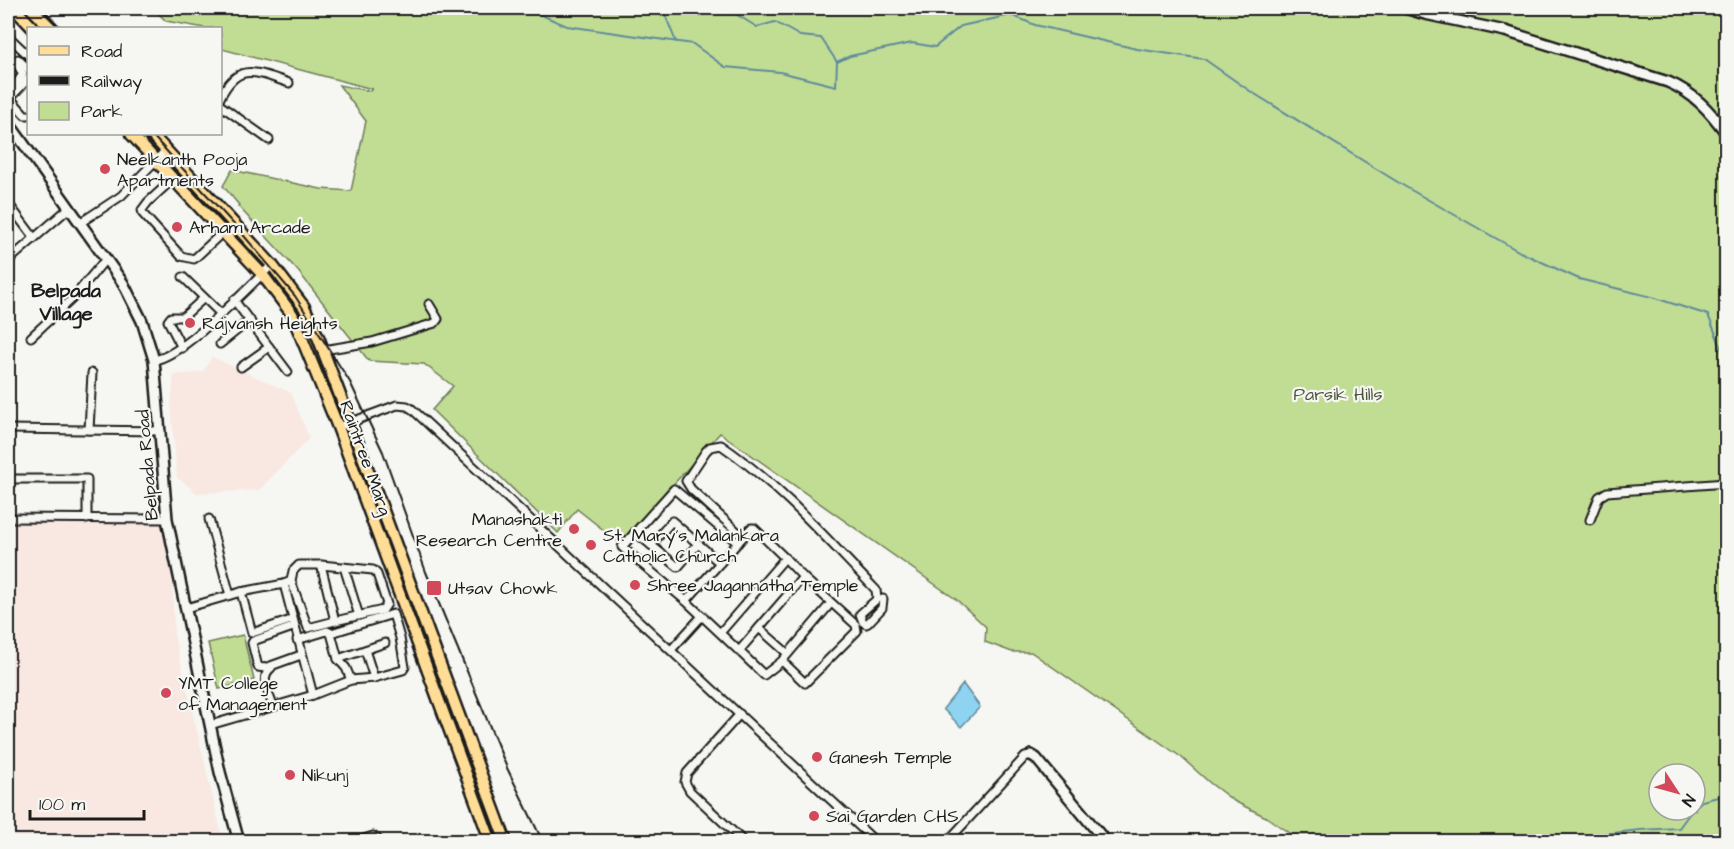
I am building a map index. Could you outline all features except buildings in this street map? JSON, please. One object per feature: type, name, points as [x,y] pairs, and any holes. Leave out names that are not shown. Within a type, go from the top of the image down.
[{"type":"main road","points":[[14,8],[32,27]]},
{"type":"main road","points":[[31,8],[50,27]]},
{"type":"main road","name":"Raintree Marg","points":[[132,135],[262,274],[292,314],[338,427],[491,842]]},
{"type":"main road","name":"Raintree Marg","points":[[152,135],[273,265],[304,307],[323,350],[506,842]]},
{"type":"street","points":[[1405,8],[1505,31],[1668,82],[1689,92],[1726,133]]},
{"type":"street","points":[[8,10],[22,17]]},
{"type":"street","points":[[8,36],[27,54]]},
{"type":"street","points":[[8,65],[18,59],[27,68]]},
{"type":"street","points":[[8,65],[14,63],[23,74],[8,90]]},
{"type":"street","points":[[222,95],[232,79],[241,73],[269,76],[289,83]]},
{"type":"street","points":[[27,80],[9,99],[27,115]]},
{"type":"street","points":[[222,106],[269,140]]},
{"type":"street","name":"Belpada Road","points":[[8,122],[11,136],[69,208],[133,301],[150,341],[161,431],[167,519],[210,725],[239,842]]},
{"type":"street","points":[[80,223],[121,196],[166,150]]},
{"type":"street","points":[[173,178],[142,210],[143,214],[181,256],[194,260],[223,232]]},
{"type":"street","points":[[8,203],[34,238]]},
{"type":"street","points":[[8,261],[69,208]]},
{"type":"street","points":[[31,337],[72,299],[105,260]]},
{"type":"street","points":[[154,360],[163,359],[182,348],[273,265]]},
{"type":"street","points":[[183,277],[220,313]]},
{"type":"street","points":[[182,348],[168,321],[171,317],[183,317],[204,297]]},
{"type":"street","points":[[234,300],[288,372]]},
{"type":"street","points":[[323,350],[372,342],[435,323],[438,319],[429,304]]},
{"type":"street","points":[[220,344],[250,320]]},
{"type":"street","points":[[241,367],[269,347]]},
{"type":"street","points":[[89,430],[92,373]]},
{"type":"street","points":[[338,427],[397,405],[412,409],[876,842]]},
{"type":"street","points":[[8,429],[161,431]]},
{"type":"street","points":[[740,540],[686,481],[710,447],[721,446],[759,473],[790,500],[876,590],[877,599],[860,614],[863,622],[868,623],[882,608],[883,599]]},
{"type":"street","points":[[8,479],[87,479],[87,519]]},
{"type":"street","points":[[1590,520],[1599,497],[1607,492],[1726,483]]},
{"type":"street","points":[[740,540],[674,489],[622,547],[686,601],[764,675],[782,662],[787,653],[831,603]]},
{"type":"street","points":[[8,518],[167,519]]},
{"type":"street","points":[[209,519],[252,633],[293,626],[309,628],[383,610],[387,604],[377,574],[373,570],[299,565],[293,571],[291,581],[307,626]]},
{"type":"street","points":[[651,545],[672,521],[720,563]]},
{"type":"street","points":[[686,601],[751,528],[754,528],[856,625],[857,631],[805,683],[782,662]]},
{"type":"street","points":[[635,532],[678,567],[698,544]]},
{"type":"street","points":[[720,633],[785,558]]},
{"type":"street","points":[[321,565],[335,621]]},
{"type":"street","points":[[344,567],[359,616]]},
{"type":"street","points":[[738,651],[803,577]]},
{"type":"street","points":[[186,608],[291,581]]},
{"type":"street","points":[[284,584],[293,626],[313,695]]},
{"type":"street","points":[[236,594],[240,603]]},
{"type":"street","points":[[210,725],[313,695],[351,680],[374,678],[405,668],[393,614],[331,633],[327,631],[297,640]]},
{"type":"street","points":[[671,650],[702,616]]},
{"type":"street","points":[[293,626],[253,640],[258,667],[265,668],[302,656]]},
{"type":"street","points":[[759,628],[787,653]]},
{"type":"street","points":[[331,633],[338,659],[346,668],[351,680]]},
{"type":"street","points":[[338,659],[385,643]]},
{"type":"street","points":[[365,650],[374,678]]},
{"type":"street","points":[[273,706],[264,679],[267,672],[269,669],[302,656]]},
{"type":"street","points":[[740,714],[687,773],[685,782],[690,791],[744,842]]},
{"type":"street","points":[[946,842],[1025,757],[1031,755],[1036,758],[1106,842]]},
{"type":"street","points":[[354,842],[373,836],[381,842]]},
{"type":"shaded area","points":[[212,357],[291,393],[309,438],[259,490],[197,493],[177,477],[171,406],[174,375],[203,372]]},
{"type":"shaded area","points":[[170,515],[174,635],[223,841],[8,841],[8,521]]},
{"type":"green space","name":"Parsik Hills","points":[[153,8],[1726,8],[1726,841],[1301,841],[1266,817],[1234,801],[1181,757],[1031,652],[1012,652],[985,642],[986,627],[957,600],[720,433],[620,543],[577,509],[558,533],[432,410],[453,386],[424,364],[369,361],[298,271],[238,206],[223,186],[232,170],[321,189],[351,191],[366,121],[339,85],[370,91],[372,89],[222,49],[222,27],[199,27],[166,21]]},
{"type":"green space","points":[[243,635],[254,680],[219,689],[208,643]]},
{"type":"water","points":[[963,684],[980,707],[961,727],[943,709]]},
{"type":"waterway","points":[[525,8],[567,26],[693,44],[725,67],[780,72],[836,86],[837,62],[850,56],[912,43],[935,47],[961,26],[1011,15],[1035,25],[1137,49],[1204,59],[1250,91],[1404,186],[1520,252],[1579,279],[1652,297],[1708,315],[1726,359]]},
{"type":"waterway","points":[[657,8],[664,12],[676,42]]},
{"type":"waterway","points":[[726,8],[757,27],[775,22],[800,36],[821,38],[837,62]]},
{"type":"waterway","points":[[1707,800],[1726,795]]},
{"type":"waterway","points":[[1505,842],[1536,836],[1568,838],[1679,828],[1683,822]]},
{"type":"railway","points":[[42,8],[60,27]]},
{"type":"railway","points":[[152,135],[239,230],[295,296],[350,382],[383,452],[426,572],[507,768],[543,842]]},
{"type":"place","name":"Neelkanth Pooja Apartments","points":[[105,169]]},
{"type":"place","name":"Arham Arcade","points":[[177,227]]},
{"type":"place","name":"Rajvansh Heights","points":[[190,323]]},
{"type":"place","name":"Manashakti Research Centre","points":[[574,529]]},
{"type":"place","name":"St. Mary's Malankara Catholic Church","points":[[591,545]]},
{"type":"place","name":"Shree Jagannatha Temple","points":[[635,585]]},
{"type":"place","name":"Utsav Chowk","points":[[434,588]]},
{"type":"place","name":"YMT College of Management","points":[[166,693]]},
{"type":"place","name":"Ganesh Temple","points":[[817,757]]},
{"type":"place","name":"Nikunj","points":[[290,775]]},
{"type":"place","name":"Sai Garden CHS","points":[[814,816]]},
{"type":"district","name":"Belpada Village","points":[[66,302]]}]
